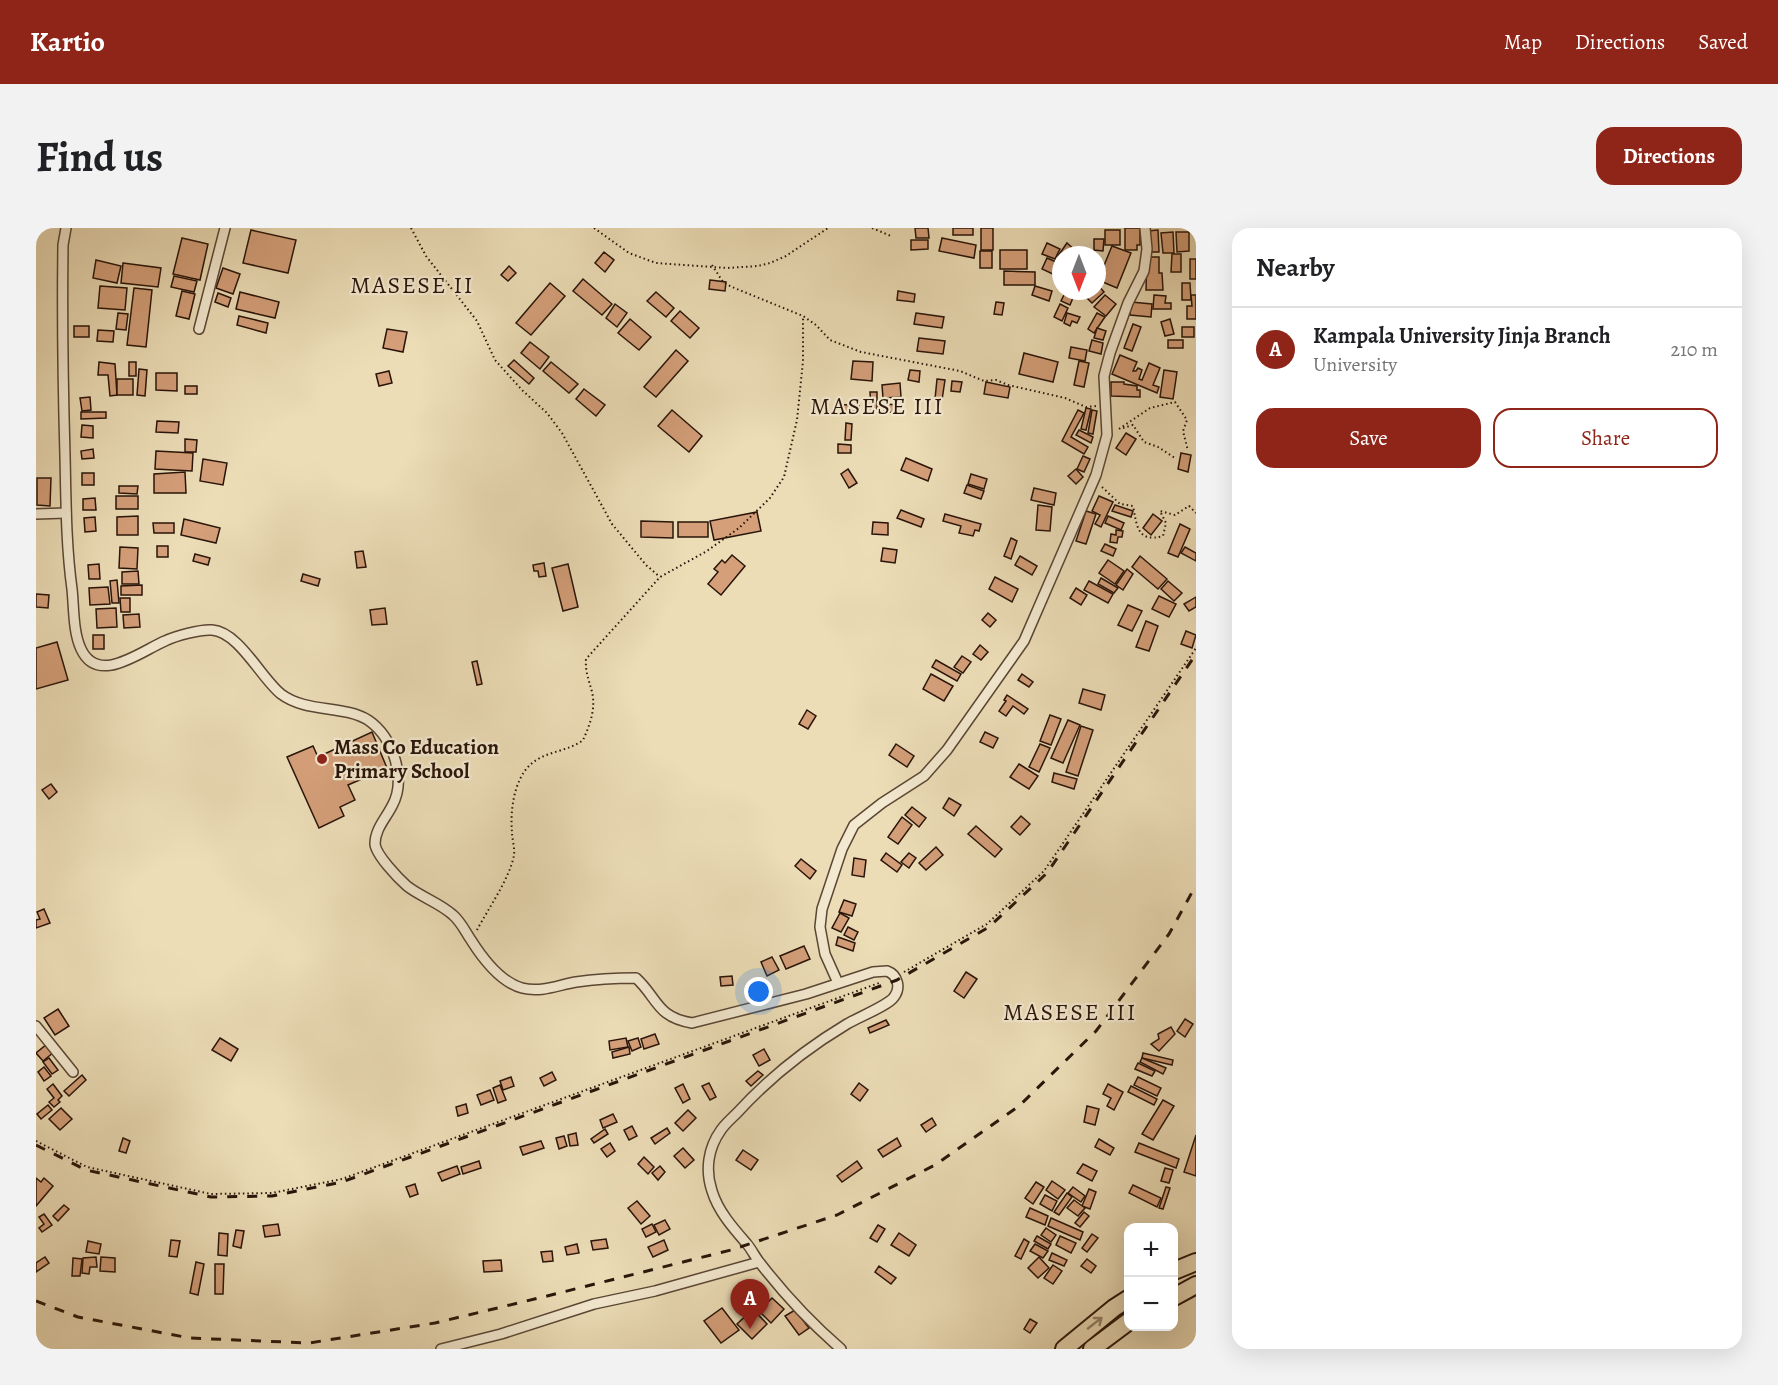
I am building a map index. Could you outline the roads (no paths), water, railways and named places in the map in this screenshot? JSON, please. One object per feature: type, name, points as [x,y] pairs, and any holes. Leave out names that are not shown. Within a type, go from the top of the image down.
[{"type":"highway","points":[[1178,1269],[1196,1262]]},
{"type":"highway","points":[[1178,1294],[1196,1285]]},
{"type":"highway","points":[[1064,1349],[1124,1302]]},
{"type":"highway","points":[[1092,1349],[1124,1325]]},
{"type":"street","points":[[66,228],[63,245],[62,381],[69,568],[81,649],[92,663],[104,667],[122,662],[166,640],[210,629],[224,633],[234,642],[282,694],[301,704],[351,714],[368,720],[381,734],[393,753],[399,774],[399,790],[379,827],[375,843],[378,855],[408,886],[453,915],[503,979],[523,988],[542,990],[582,981],[636,978],[645,986],[650,997],[662,1010],[678,1021],[692,1023],[806,994],[883,971],[890,972],[896,977],[897,993],[891,1001],[846,1024],[766,1084],[721,1130],[711,1149],[707,1170],[712,1192],[721,1210],[759,1262],[813,1324],[841,1349]]},
{"type":"street","points":[[199,329],[225,228]]},
{"type":"street","points":[[838,983],[825,954],[820,927],[822,909],[842,849],[854,825],[882,803],[924,776],[940,759],[1024,641],[1095,478],[1107,433],[1104,376],[1128,303],[1144,271],[1147,249],[1145,228]]},
{"type":"street","points":[[36,514],[66,513]]},
{"type":"street","points":[[36,1026],[73,1072]]},
{"type":"street","points":[[441,1349],[501,1334],[594,1304],[655,1291],[759,1262]]},
{"type":"railway","points":[[36,1145],[86,1170],[211,1197],[272,1196],[342,1182],[897,980],[989,927],[1047,873],[1196,654]]},
{"type":"railway","points":[[36,1301],[78,1317],[190,1338],[309,1343],[435,1323],[543,1297],[731,1250],[837,1215],[935,1165],[1019,1106],[1096,1031],[1169,934],[1196,885]]},
{"type":"place","name":"Mass Co Education Primary School","points":[[322,759]]},
{"type":"place","name":"Kampala University Jinja Branch","points":[[750,1329]]},
{"type":"district","name":"MASESE II","points":[[412,285]]},
{"type":"district","name":"MASESE III","points":[[877,406]]},
{"type":"district","name":"MASESE III","points":[[1070,1012]]}]
